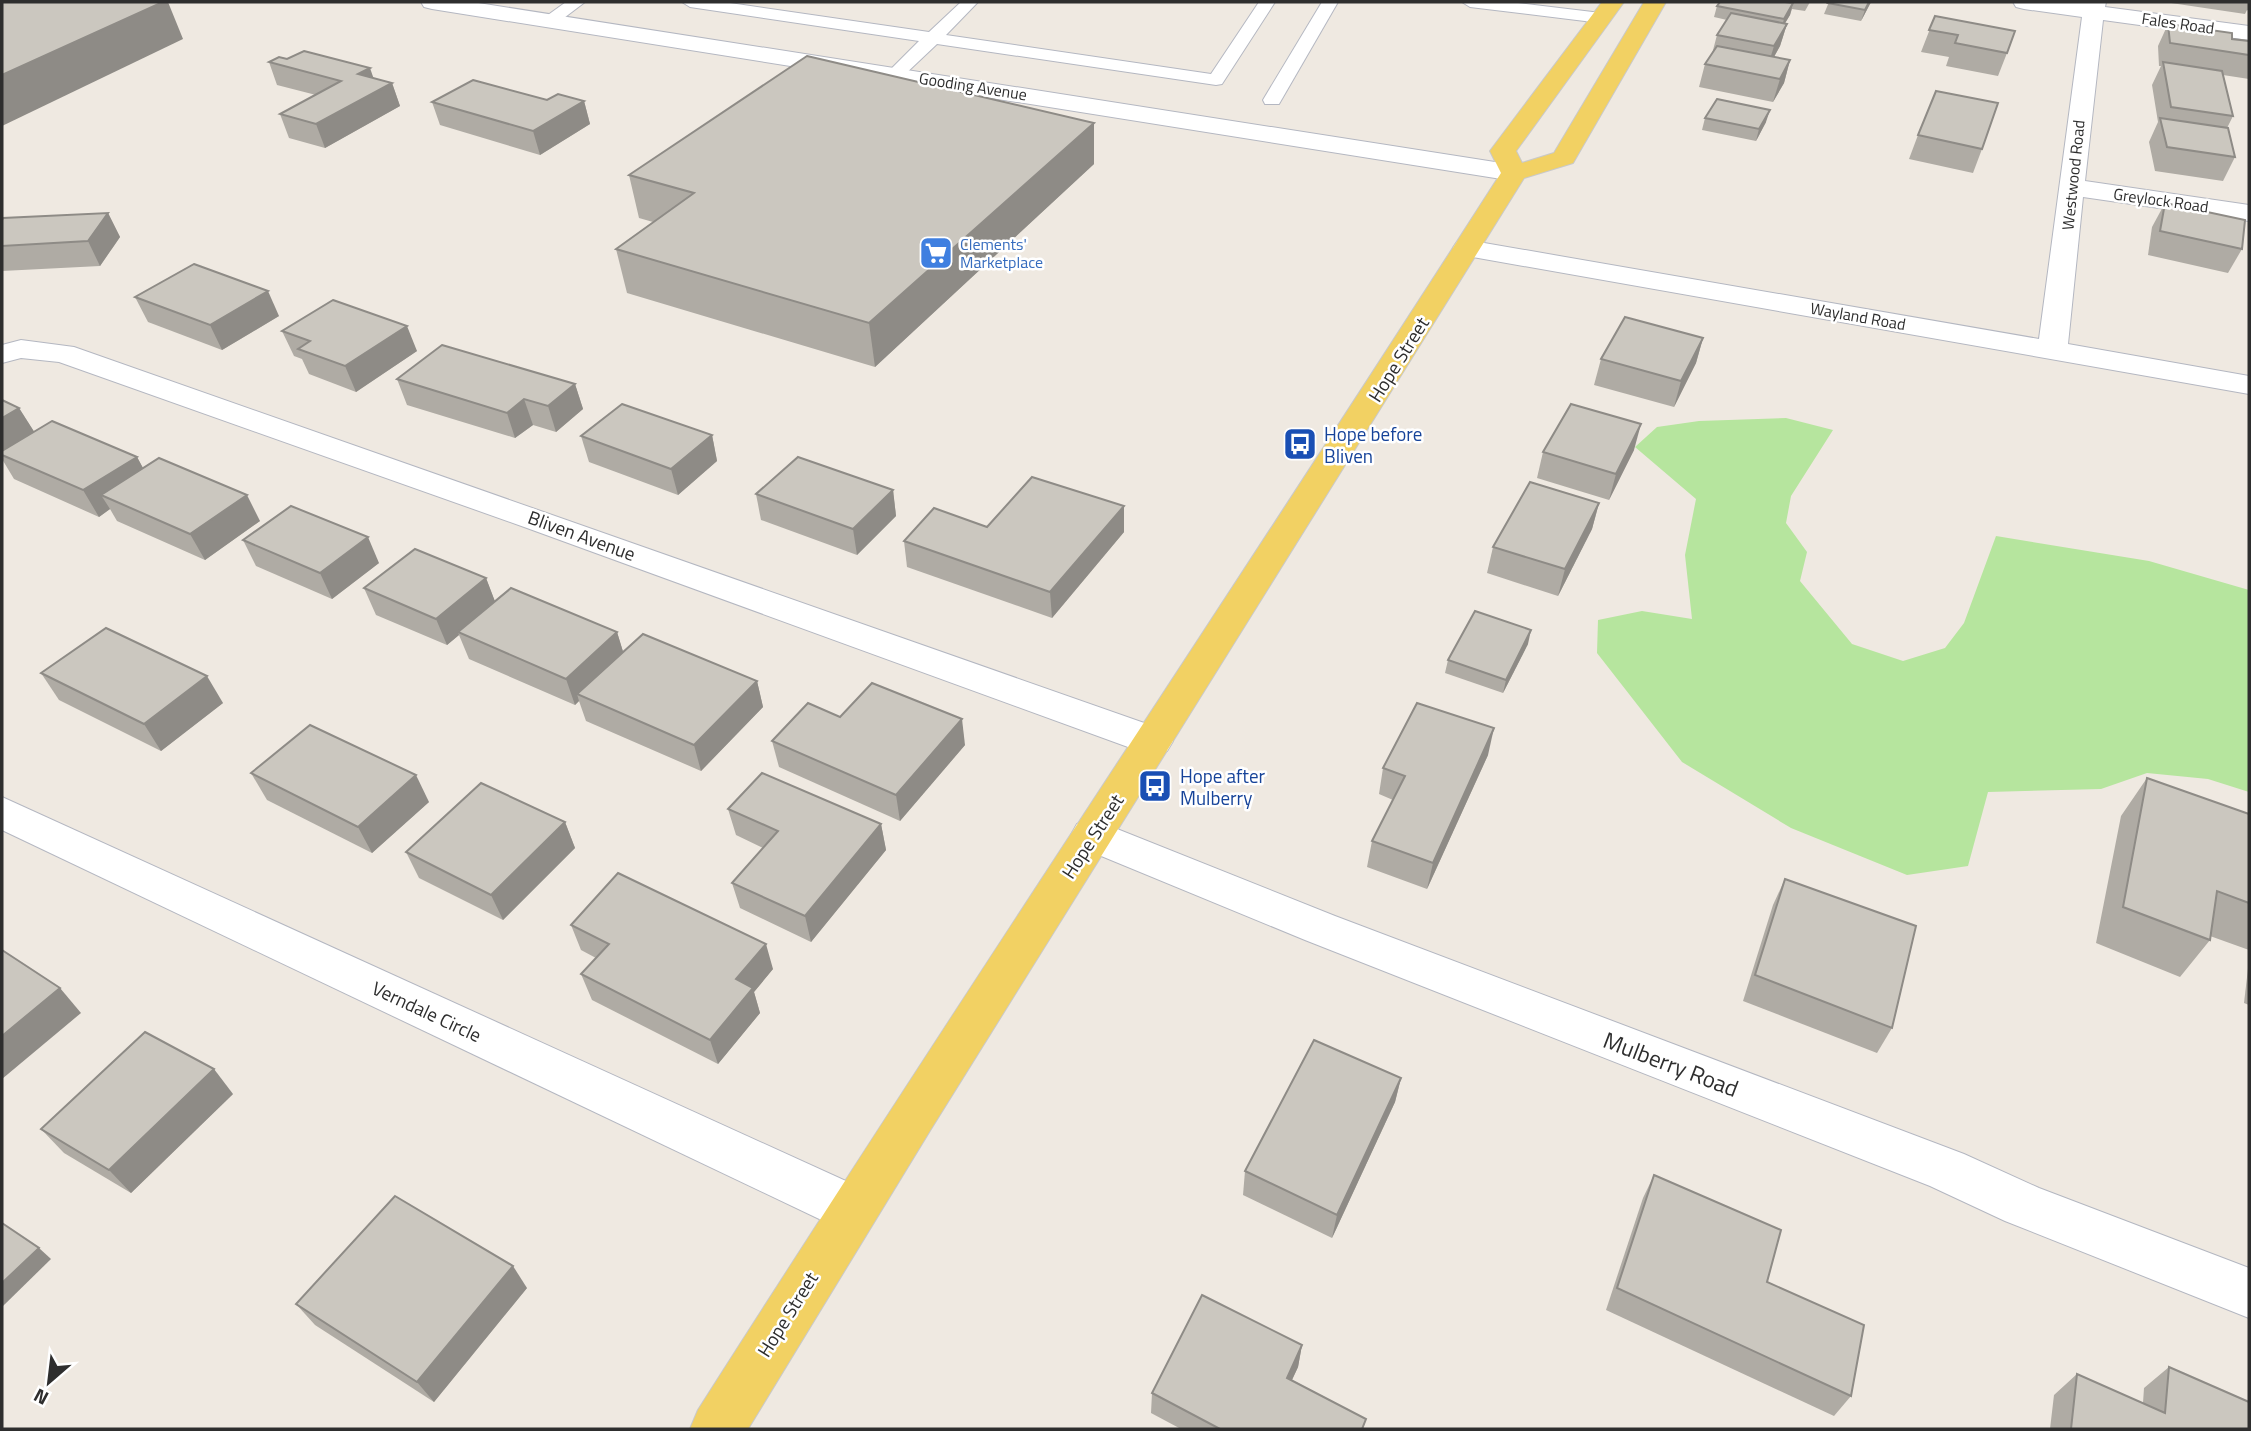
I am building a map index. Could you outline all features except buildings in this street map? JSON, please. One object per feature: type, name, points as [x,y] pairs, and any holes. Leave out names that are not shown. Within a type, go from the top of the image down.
[{"type":"main road","points":[[1607,10],[1503,151],[1514,173],[1564,158],[1655,2]]},
{"type":"main road","name":"Hope Street","points":[[717,1429],[852,1209],[1514,173]]},
{"type":"street","name":"Gooding Avenue","points":[[432,2],[1514,173]]},
{"type":"street","name":"Fales Road","points":[[2024,2],[2094,7],[2249,33]]},
{"type":"street","name":"Westwood Road","points":[[2053,349],[2094,7]]},
{"type":"street","name":"Greylock Road","points":[[2072,187],[2249,213]]},
{"type":"street","name":"Wayland Road","points":[[1467,248],[2249,385]]},
{"type":"street","name":"Bliven Avenue","points":[[4,353],[21,349],[63,353],[539,520],[1153,741]]},
{"type":"street","name":"Verndale Circle","points":[[2,812],[852,1209]]},
{"type":"street","name":"Mulberry Road","points":[[1093,835],[1320,928],[1947,1170],[2023,1205],[2249,1293]]},
{"type":"lane","points":[[550,20],[577,2]]},
{"type":"lane","points":[[690,2],[1216,79],[1267,2]]},
{"type":"lane","points":[[895,74],[970,2]]},
{"type":"lane","points":[[1272,100],[1330,2]]},
{"type":"lane","points":[[1470,2],[1607,10]]},
{"type":"green space","points":[[1786,418],[1833,430],[1791,496],[1786,523],[1807,552],[1800,581],[1852,644],[1903,661],[1945,648],[1964,623],[1996,536],[2149,561],[2249,590],[2249,792],[2208,779],[2147,773],[2101,789],[1988,792],[1968,866],[1907,875],[1791,828],[1682,762],[1597,653],[1598,620],[1642,611],[1692,619],[1685,555],[1696,499],[1635,447],[1657,427],[1699,421]]},
{"type":"place","name":"Clements' Marketplace","points":[[936,253]]},
{"type":"place","name":"Hope before Bliven","points":[[1300,444]]},
{"type":"place","name":"Hope after Mulberry","points":[[1155,786]]}]
